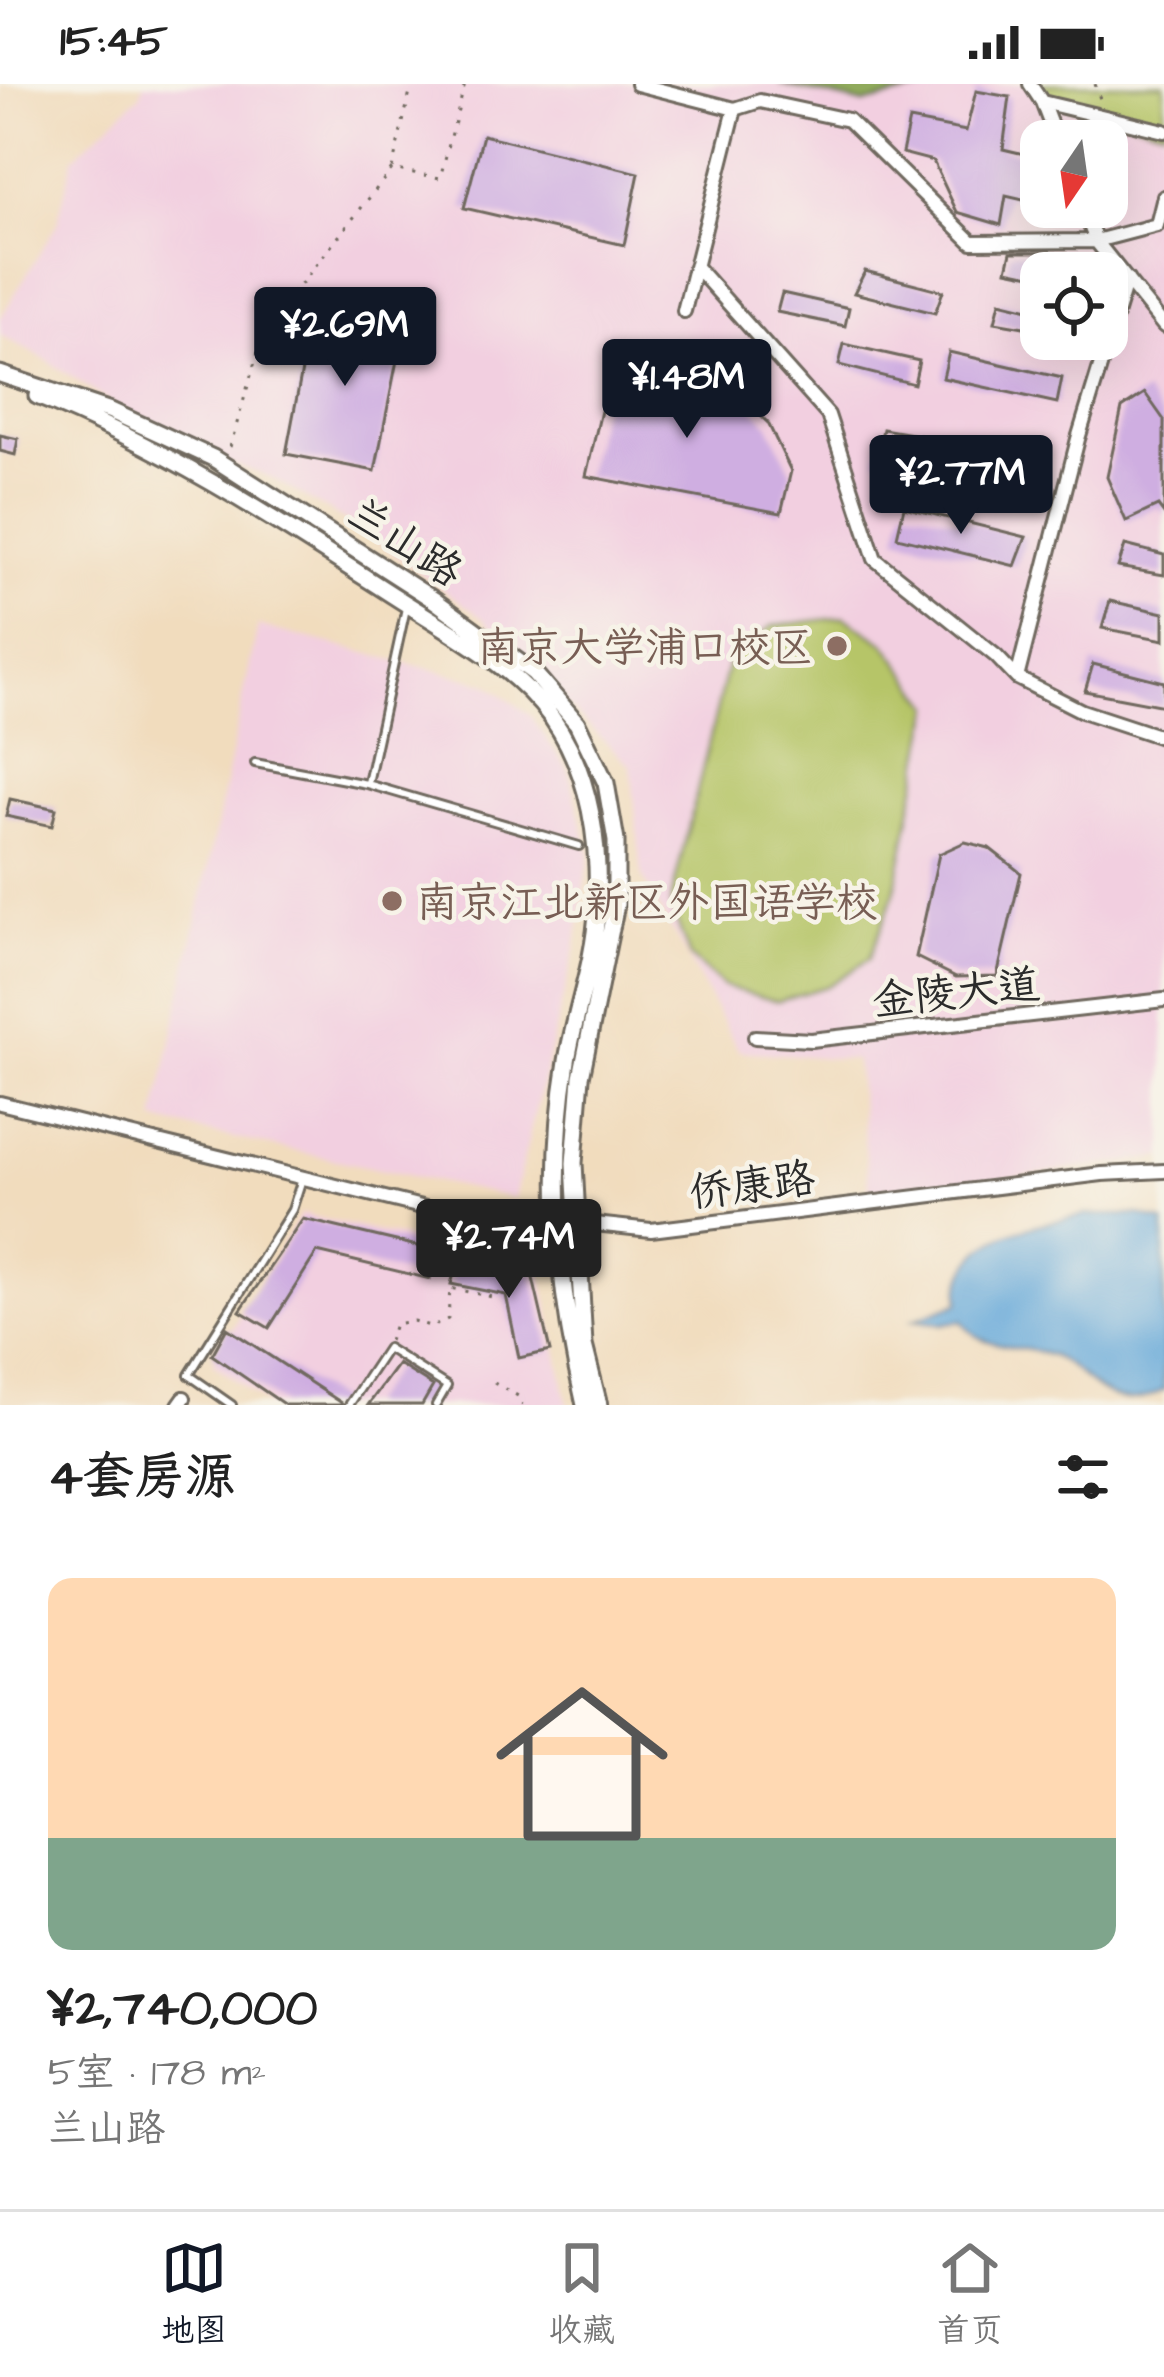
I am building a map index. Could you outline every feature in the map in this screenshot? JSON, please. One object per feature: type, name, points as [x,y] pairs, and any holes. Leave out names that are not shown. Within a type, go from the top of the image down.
[{"type":"street","points":[[637,84],[734,109],[760,101],[848,121],[973,242],[1096,241],[1157,225],[1164,197]]},
{"type":"street","points":[[1030,84],[1049,120]]},
{"type":"street","points":[[1042,102],[1164,131]]},
{"type":"street","points":[[684,311],[734,109]]},
{"type":"street","points":[[1091,228],[1105,252]]},
{"type":"street","points":[[696,267],[828,415],[875,559],[1018,678],[1082,711],[1164,738]]},
{"type":"street","points":[[1128,280],[1164,326]]},
{"type":"street","points":[[1018,678],[1072,460],[1102,360]]},
{"type":"street","name":"兰山路","points":[[0,374],[111,411],[213,458],[484,636],[534,673],[577,722],[606,783],[616,841],[616,904],[580,1077],[574,1163],[584,1345],[599,1405]]},
{"type":"street","name":"兰山路","points":[[0,384],[110,425],[162,453],[264,512],[493,660],[550,716],[576,761],[591,811],[598,866],[597,914],[567,1059],[559,1125],[557,1220],[562,1286],[585,1405]]},
{"type":"street","name":"金陵大道","points":[[755,1037],[811,1040],[1164,1000]]},
{"type":"street","name":"侨康路","points":[[0,1103],[454,1215],[651,1230],[1102,1174],[1164,1171]]},
{"type":"lane","points":[[760,101],[764,84]]},
{"type":"lane","points":[[367,784],[407,604]]},
{"type":"lane","points":[[255,763],[367,784],[579,846]]},
{"type":"lane","points":[[232,1405],[189,1375],[292,1210],[302,1180]]},
{"type":"lane","points":[[349,1405],[387,1348],[447,1386],[436,1405]]},
{"type":"path","points":[[230,447],[264,331],[392,169],[412,84]]},
{"type":"path","points":[[392,169],[440,178],[465,84]]},
{"type":"path","points":[[1095,84],[1108,118]]},
{"type":"path","points":[[387,1348],[395,1324],[413,1321],[433,1327],[448,1319],[450,1288],[497,1298]]},
{"type":"path","points":[[494,1383],[518,1396],[522,1405]]},
{"type":"shaded area","name":"南京大学浦口校区","points":[[144,84],[1164,84],[1164,1157],[870,1196],[856,1060],[739,1051],[642,876],[631,766],[484,619],[360,529],[268,476],[173,445],[45,359],[0,335],[0,319],[57,224],[73,158],[140,95]]},
{"type":"shaded area","name":"南京江北新区外国语学校","points":[[258,626],[486,683],[529,714],[568,769],[590,853],[575,949],[514,1198],[155,1121]]},
{"type":"shaded area","points":[[301,1214],[541,1270],[568,1405],[269,1405],[212,1363]]},
{"type":"green space","points":[[779,84],[948,84],[864,104]]},
{"type":"green space","points":[[1034,84],[1164,84],[1164,129],[1128,120],[1044,100]]},
{"type":"green space","points":[[845,617],[885,643],[932,706],[895,892],[869,959],[827,986],[777,1001],[724,987],[690,957],[670,904],[728,663],[772,626]]},
{"type":"water","points":[[1085,1215],[1140,1215],[1164,1222],[1164,1390],[1137,1400],[1117,1398],[1056,1358],[992,1342],[970,1331],[962,1321],[914,1320],[959,1303],[962,1279],[985,1247],[1021,1229]]},
{"type":"building","points":[[976,91],[1010,97],[1003,149],[1020,153],[1020,199],[1006,196],[1001,225],[957,212],[933,161],[902,153],[909,120],[966,131]]},
{"type":"building","points":[[483,135],[639,173],[624,245],[464,208]]},
{"type":"building","points":[[1011,252],[1020,252],[1020,273],[1007,270]]},
{"type":"building","points":[[865,271],[943,291],[935,313],[854,293]]},
{"type":"building","points":[[782,293],[849,308],[845,326],[777,312]]},
{"type":"building","points":[[1000,302],[1020,307],[1020,326],[995,322]]},
{"type":"building","points":[[314,307],[404,325],[375,471],[286,454]]},
{"type":"building","points":[[844,344],[919,361],[914,384],[839,365]]},
{"type":"building","points":[[949,352],[1062,378],[1057,403],[943,378]]},
{"type":"building","points":[[612,363],[736,392],[768,423],[791,471],[781,513],[586,476]]},
{"type":"building","points":[[1145,393],[1164,420],[1164,514],[1158,506],[1126,521],[1107,477],[1122,408]]},
{"type":"building","points":[[883,429],[1005,450],[996,478],[876,459]]},
{"type":"building","points":[[0,435],[18,439],[15,455],[0,451]]},
{"type":"building","points":[[904,507],[1026,537],[1015,566],[897,537]]},
{"type":"building","points":[[1125,545],[1164,555],[1164,575],[1118,567]]},
{"type":"building","points":[[1110,601],[1164,613],[1164,640],[1102,628]]},
{"type":"building","points":[[1093,664],[1164,682],[1164,706],[1085,691]]},
{"type":"building","points":[[10,799],[56,809],[52,826],[6,816]]},
{"type":"building","points":[[965,842],[989,848],[1021,873],[997,976],[956,977],[916,957],[939,854]]},
{"type":"building","points":[[303,1219],[434,1250],[430,1279],[317,1252],[269,1328],[240,1311]]},
{"type":"building","points":[[459,1257],[532,1274],[550,1351],[519,1358],[506,1295],[451,1284]]},
{"type":"building","points":[[227,1328],[342,1405],[285,1405],[212,1355]]},
{"type":"building","points":[[398,1364],[433,1386],[422,1405],[368,1405]]},
{"type":"place","name":"南京大学浦口校区","points":[[837,646]]},
{"type":"place","name":"南京江北新区外国语学校","points":[[392,901]]}]
